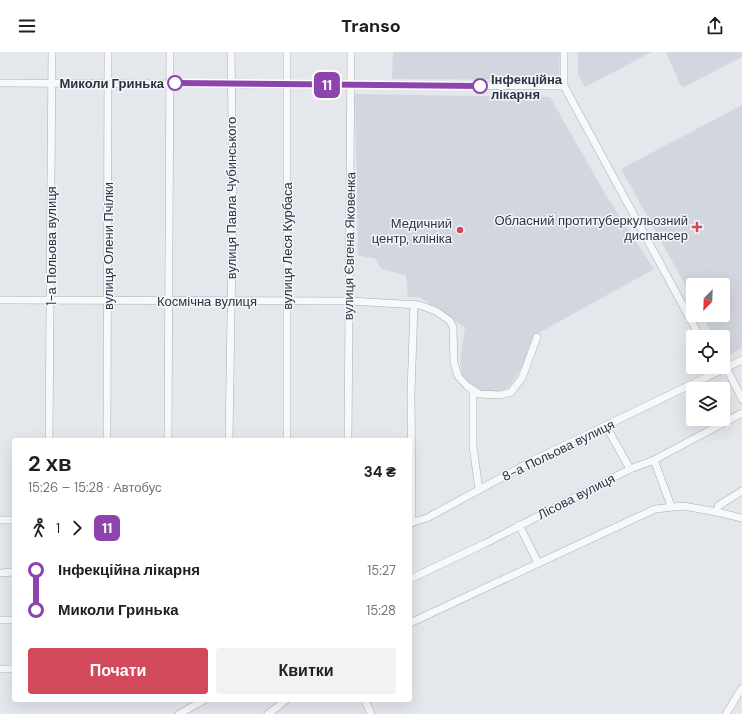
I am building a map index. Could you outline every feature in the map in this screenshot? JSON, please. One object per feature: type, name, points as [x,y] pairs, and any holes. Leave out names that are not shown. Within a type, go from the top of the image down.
[{"type":"street","name":"1-а Польова вулиця","points":[[49,438],[52,52]]},
{"type":"street","name":"вулиця Олени Пчілки","points":[[107,438],[108,52]]},
{"type":"street","points":[[168,438],[170,52]]},
{"type":"street","name":"вулиця Павла Чубинського","points":[[229,438],[230,301],[233,190],[231,52]]},
{"type":"street","name":"вулиця Леся Курбаса","points":[[287,52],[287,438]]},
{"type":"street","name":"вулиця Євгена Яковенка","points":[[348,438],[351,52]]},
{"type":"street","points":[[564,52],[564,86],[696,330]]},
{"type":"street","points":[[0,83],[52,84],[108,82],[564,86]]},
{"type":"street","name":"Космічна вулиця","points":[[0,300],[349,301],[414,304],[425,306],[436,311],[450,321],[453,327],[454,363],[456,370],[462,381],[473,392]]},
{"type":"street","points":[[411,438],[414,304]]},
{"type":"street","points":[[479,490],[473,446],[473,392],[479,394],[500,395],[511,392],[522,378],[537,337]]},
{"type":"street","name":"8-а Польова вулиця","points":[[730,367],[742,360]]},
{"type":"street","name":"8-а Польова вулиця","points":[[412,523],[427,518],[532,461],[710,374]]},
{"type":"street","points":[[730,374],[742,399]]},
{"type":"street","name":"Лісова вулиця","points":[[412,578],[630,469],[654,460],[742,414]]},
{"type":"street","points":[[606,426],[630,469]]},
{"type":"street","points":[[654,460],[671,506]]},
{"type":"street","points":[[717,512],[718,506],[742,491]]},
{"type":"street","points":[[412,622],[655,509],[671,506],[695,507],[742,518]]},
{"type":"street","points":[[0,520],[12,520]]},
{"type":"street","points":[[519,525],[538,563]]},
{"type":"street","points":[[0,572],[12,572]]},
{"type":"street","points":[[0,620],[12,620]]},
{"type":"street","points":[[0,669],[12,669]]},
{"type":"street","points":[[726,714],[742,688]]},
{"type":"street","points":[[179,714],[200,702]]},
{"type":"street","points":[[268,714],[283,702]]},
{"type":"street","points":[[366,702],[371,714]]},
{"type":"shaded area","points":[[393,52],[560,52],[559,80],[392,79]]},
{"type":"shaded area","points":[[578,52],[652,52],[585,87],[578,74]]},
{"type":"shaded area","points":[[666,52],[742,52],[742,57],[684,87],[680,84]]},
{"type":"shaded area","points":[[355,94],[550,97],[607,197],[654,269],[535,335],[524,364],[510,385],[502,392],[476,390],[463,377],[460,363],[465,328],[420,297],[408,297],[406,275],[381,269],[376,259],[358,255]]},
{"type":"shaded area","name":"Обласний протитуберкульозний диспансер","points":[[742,105],[742,348],[730,354],[730,330],[710,330],[706,322],[730,322],[730,278],[686,278],[686,286],[621,169]]},
{"type":"bus line","name":"11","points":[[175,83],[480,86]]},
{"type":"place","name":"Миколи Гринька","points":[[175,83]]},
{"type":"place","name":"Інфекційна лікарня","points":[[480,86]]},
{"type":"place","name":"Обласний протитуберкульозний диспансер","points":[[697,227]]},
{"type":"place","name":"Медичний центр, клініка","points":[[460,230]]}]
